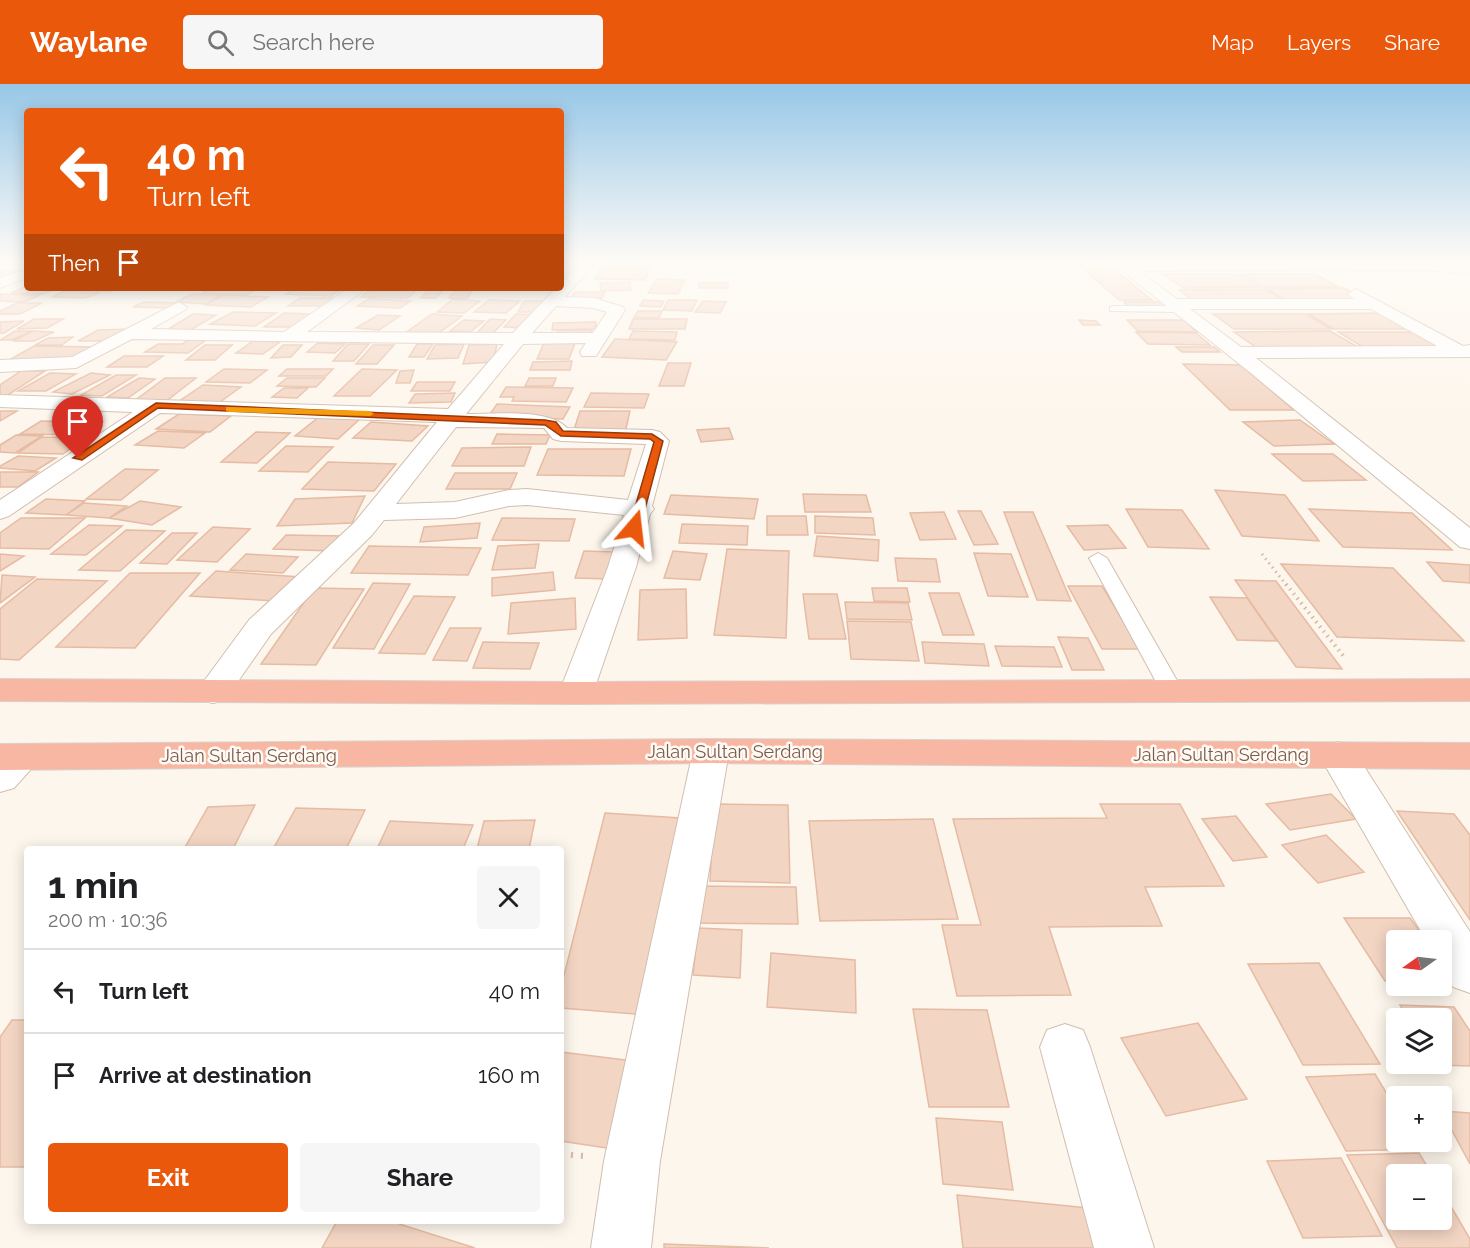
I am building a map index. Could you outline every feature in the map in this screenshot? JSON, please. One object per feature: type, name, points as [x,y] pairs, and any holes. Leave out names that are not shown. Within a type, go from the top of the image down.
[{"type":"highway","points":[[0,690],[576,693],[1470,690]]},
{"type":"highway","name":"Jalan Sultan Serdang","points":[[8,764],[711,751],[1470,756]]},
{"type":"street","points":[[3,356],[76,362],[162,316]]},
{"type":"street","points":[[288,337],[318,316]]},
{"type":"street","points":[[213,692],[260,627],[379,512],[452,418],[537,316]]},
{"type":"street","points":[[131,334],[519,337],[593,345],[613,316]]},
{"type":"street","points":[[1187,316],[1236,353],[1470,541]]},
{"type":"street","points":[[1397,316],[1467,353]]},
{"type":"street","points":[[1236,353],[1467,353]]},
{"type":"street","points":[[0,401],[545,422],[552,424],[561,434],[652,436],[658,441],[641,509],[576,693]]},
{"type":"street","points":[[0,511],[156,406]]},
{"type":"street","points":[[379,512],[455,510],[509,498],[528,497],[641,509]]},
{"type":"street","points":[[621,1248],[632,1161],[711,751]]},
{"type":"street","points":[[1338,755],[1470,973]]},
{"type":"street","points":[[1065,1047],[1124,1248]]},
{"type":"lane","points":[[1098,558],[1172,691]]},
{"type":"path","points":[[1262,554],[1372,691]]},
{"type":"building","points":[[189,316],[214,316],[189,331],[165,331]]},
{"type":"building","points":[[225,316],[271,316],[255,326],[210,324]]},
{"type":"building","points":[[279,316],[308,316],[292,327],[264,327]]},
{"type":"building","points":[[376,316],[400,316],[379,330],[356,328]]},
{"type":"building","points":[[429,316],[462,316],[432,338],[401,336]]},
{"type":"building","points":[[514,316],[534,316],[524,328],[504,327]]},
{"type":"building","points":[[635,316],[660,316],[659,318],[634,318]]},
{"type":"building","points":[[1216,316],[1310,316],[1331,329],[1234,329]]},
{"type":"building","points":[[1313,316],[1393,316],[1416,329],[1334,329]]},
{"type":"building","points":[[34,319],[63,319],[47,328],[17,329]]},
{"type":"building","points":[[490,319],[506,320],[490,336],[474,336]]},
{"type":"building","points":[[633,319],[687,319],[685,329],[629,329]]},
{"type":"building","points":[[464,320],[484,321],[470,332],[450,331]]},
{"type":"building","points":[[1079,320],[1096,321],[1100,325],[1083,325]]},
{"type":"building","points":[[1127,320],[1184,320],[1197,332],[1138,331]]},
{"type":"building","points":[[24,321],[4,333],[0,333],[0,322]]},
{"type":"building","points":[[596,322],[595,329],[552,330],[553,323]]},
{"type":"building","points":[[131,329],[112,341],[78,341],[98,330]]},
{"type":"building","points":[[558,330],[592,330],[590,336],[556,336]]},
{"type":"building","points":[[15,331],[32,331],[12,340],[0,340]]},
{"type":"building","points":[[33,331],[54,332],[34,341],[13,341]]},
{"type":"building","points":[[633,331],[677,332],[675,340],[629,339]]},
{"type":"building","points":[[1330,331],[1363,350],[1263,352],[1234,332]]},
{"type":"building","points":[[1136,332],[1196,333],[1210,345],[1148,344]]},
{"type":"building","points":[[1338,332],[1420,332],[1454,350],[1368,350]]},
{"type":"building","points":[[73,337],[62,345],[35,345],[48,338]]},
{"type":"building","points":[[615,339],[677,342],[666,360],[602,357]]},
{"type":"building","points":[[188,340],[206,340],[188,353],[145,352],[158,344],[182,344]]},
{"type":"building","points":[[253,341],[280,342],[263,354],[236,353]]},
{"type":"building","points":[[318,343],[345,344],[335,353],[307,352]]},
{"type":"building","points":[[544,343],[575,343],[569,359],[537,359]]},
{"type":"building","points":[[348,344],[369,344],[354,361],[333,361]]},
{"type":"building","points":[[417,344],[433,344],[424,357],[409,357]]},
{"type":"building","points":[[464,344],[458,358],[427,359],[435,345]]},
{"type":"building","points":[[497,344],[493,362],[463,364],[469,345]]},
{"type":"building","points":[[205,345],[232,345],[215,360],[186,360]]},
{"type":"building","points":[[283,345],[302,345],[291,357],[271,358]]},
{"type":"building","points":[[373,345],[394,345],[377,364],[356,364]]},
{"type":"building","points":[[34,346],[97,347],[74,360],[9,360]]},
{"type":"building","points":[[1176,347],[1214,347],[1220,352],[1182,352]]},
{"type":"building","points":[[124,356],[163,356],[147,367],[107,367]]},
{"type":"building","points":[[572,361],[570,370],[530,370],[533,362]]},
{"type":"building","points":[[668,363],[691,363],[684,386],[659,386]]},
{"type":"building","points":[[1183,364],[1241,365],[1294,410],[1230,410]]},
{"type":"building","points":[[224,369],[267,370],[250,383],[206,382]]},
{"type":"building","points":[[287,369],[333,369],[326,376],[279,376]]},
{"type":"building","points":[[362,369],[397,370],[370,396],[334,396]]},
{"type":"building","points":[[414,370],[410,383],[396,383],[400,371]]},
{"type":"building","points":[[21,371],[45,371],[0,400],[0,385]]},
{"type":"building","points":[[50,373],[76,374],[46,391],[18,391]]},
{"type":"building","points":[[91,373],[110,375],[72,394],[53,392]]},
{"type":"building","points":[[116,375],[136,375],[102,396],[81,395]]},
{"type":"building","points":[[139,378],[155,379],[128,398],[107,397]]},
{"type":"building","points":[[165,378],[196,378],[165,402],[133,402]]},
{"type":"building","points":[[287,378],[325,378],[316,387],[277,386]]},
{"type":"building","points":[[529,378],[556,378],[553,386],[525,386]]},
{"type":"building","points":[[417,382],[455,382],[450,391],[411,391]]},
{"type":"building","points":[[203,385],[241,387],[213,407],[172,406]]},
{"type":"building","points":[[506,387],[573,388],[566,402],[512,401],[514,397],[500,397]]},
{"type":"building","points":[[284,388],[308,388],[297,398],[272,397]]},
{"type":"building","points":[[455,393],[451,402],[409,403],[415,394]]},
{"type":"building","points":[[591,393],[649,394],[644,408],[584,407]]},
{"type":"building","points":[[497,404],[570,407],[563,419],[488,417]]},
{"type":"building","points":[[0,411],[17,411],[0,421]]},
{"type":"building","points":[[580,411],[630,411],[625,433],[573,433]]},
{"type":"building","points":[[179,414],[231,416],[210,432],[156,429]]},
{"type":"building","points":[[319,417],[361,418],[338,439],[295,436]]},
{"type":"building","points":[[1300,420],[1334,444],[1274,446],[1243,422]]},
{"type":"building","points":[[41,421],[102,422],[83,435],[20,434]]},
{"type":"building","points":[[371,422],[428,426],[412,441],[353,438]]},
{"type":"building","points":[[729,428],[733,439],[701,442],[697,430]]},
{"type":"building","points":[[158,431],[205,433],[184,448],[135,445]]},
{"type":"building","points":[[256,432],[290,433],[257,463],[221,462]]},
{"type":"building","points":[[497,434],[550,435],[546,444],[492,444]]},
{"type":"building","points":[[16,435],[42,436],[15,453],[0,452],[0,445]]},
{"type":"building","points":[[42,437],[85,438],[63,454],[18,453]]},
{"type":"building","points":[[286,446],[333,447],[308,472],[259,471]]},
{"type":"building","points":[[531,447],[524,466],[452,466],[462,448]]},
{"type":"building","points":[[548,449],[631,449],[624,476],[537,475]]},
{"type":"building","points":[[1272,454],[1333,454],[1366,480],[1303,481]]},
{"type":"building","points":[[18,456],[56,458],[35,471],[0,468]]},
{"type":"building","points":[[328,462],[396,464],[374,491],[302,489]]},
{"type":"building","points":[[125,469],[158,470],[121,500],[86,499]]},
{"type":"building","points":[[0,472],[38,472],[18,487],[0,487]]},
{"type":"building","points":[[455,473],[517,473],[510,489],[446,489]]},
{"type":"building","points":[[1215,490],[1285,495],[1319,541],[1242,536]]},
{"type":"building","points":[[803,494],[866,495],[871,512],[805,512]]},
{"type":"building","points":[[671,495],[758,499],[754,519],[664,514]]},
{"type":"building","points":[[365,496],[352,523],[277,526],[295,499]]},
{"type":"building","points":[[46,499],[85,501],[66,515],[26,513]]},
{"type":"building","points":[[140,501],[181,507],[152,525],[109,518]]},
{"type":"building","points":[[84,503],[127,506],[109,518],[66,515]]},
{"type":"building","points":[[1126,509],[1182,510],[1209,549],[1148,547]]},
{"type":"building","points":[[1309,509],[1412,513],[1452,550],[1343,547]]},
{"type":"building","points":[[958,511],[981,511],[998,544],[974,545]]},
{"type":"building","points":[[944,512],[956,539],[920,540],[910,513]]},
{"type":"building","points":[[1004,512],[1033,512],[1071,601],[1037,600]]},
{"type":"building","points":[[767,516],[806,516],[808,535],[767,535]]},
{"type":"building","points":[[815,516],[873,518],[875,535],[815,533]]},
{"type":"building","points":[[21,518],[85,518],[49,549],[0,548],[0,533]]},
{"type":"building","points":[[502,518],[575,519],[569,541],[492,540]]},
{"type":"building","points":[[480,523],[477,538],[420,542],[424,527]]},
{"type":"building","points":[[682,524],[748,526],[747,545],[679,543]]},
{"type":"building","points":[[89,525],[122,526],[86,555],[51,554]]},
{"type":"building","points":[[1108,525],[1126,548],[1084,550],[1067,526]]},
{"type":"building","points":[[213,527],[250,529],[217,562],[177,560]]},
{"type":"building","points":[[126,530],[165,531],[120,571],[79,570]]},
{"type":"building","points":[[172,533],[197,533],[167,564],[140,563]]},
{"type":"building","points":[[286,535],[343,536],[332,551],[273,549]]},
{"type":"building","points":[[817,536],[879,540],[878,561],[814,556]]},
{"type":"building","points":[[539,544],[535,568],[492,570],[498,546]]},
{"type":"building","points":[[369,546],[481,548],[468,575],[351,573]]},
{"type":"building","points":[[727,549],[789,551],[786,638],[714,635]]},
{"type":"building","points":[[584,551],[617,552],[609,579],[575,578]]},
{"type":"building","points":[[673,551],[707,554],[700,580],[664,578]]},
{"type":"building","points":[[974,553],[1011,554],[1028,597],[988,596]]},
{"type":"building","points":[[0,554],[24,556],[0,571]]},
{"type":"building","points":[[246,554],[298,557],[283,573],[230,570]]},
{"type":"building","points":[[895,558],[936,559],[940,582],[898,581]]},
{"type":"building","points":[[1427,562],[1470,565],[1470,583],[1443,581]]},
{"type":"building","points":[[1281,564],[1393,568],[1464,641],[1337,637]]},
{"type":"building","points":[[216,571],[300,577],[278,601],[190,596]]},
{"type":"building","points":[[553,572],[555,590],[492,596],[492,578]]},
{"type":"building","points":[[130,573],[200,573],[135,648],[56,647]]},
{"type":"building","points":[[2,575],[35,577],[0,603]]},
{"type":"building","points":[[37,579],[107,581],[19,660],[0,659],[0,609]]},
{"type":"building","points":[[1235,580],[1276,581],[1342,669],[1296,667]]},
{"type":"building","points":[[373,583],[410,584],[374,649],[333,648]]},
{"type":"building","points":[[1068,586],[1102,586],[1140,649],[1102,649]]},
{"type":"building","points":[[314,588],[364,589],[316,665],[261,664]]},
{"type":"building","points":[[872,588],[907,588],[910,602],[874,601]]},
{"type":"building","points":[[686,589],[687,638],[638,640],[640,590]]},
{"type":"building","points":[[929,593],[959,593],[974,635],[943,635]]},
{"type":"building","points":[[803,594],[837,594],[846,639],[809,639]]},
{"type":"building","points":[[414,596],[455,597],[425,654],[379,653]]},
{"type":"building","points":[[1210,597],[1247,598],[1277,641],[1237,640]]},
{"type":"building","points":[[575,598],[576,629],[508,634],[511,603]]},
{"type":"building","points":[[845,602],[908,603],[912,620],[847,619]]},
{"type":"building","points":[[847,621],[911,622],[919,661],[851,659]]},
{"type":"building","points":[[450,628],[481,628],[467,661],[433,660]]},
{"type":"building","points":[[1058,637],[1088,638],[1104,670],[1072,670]]},
{"type":"building","points":[[483,642],[539,643],[530,669],[473,668]]},
{"type":"building","points":[[922,642],[984,644],[989,666],[925,663]]},
{"type":"building","points":[[995,646],[1054,647],[1062,667],[1002,666]]},
{"type":"building","points":[[1331,794],[1356,819],[1290,830],[1266,804]]},
{"type":"building","points":[[714,804],[788,805],[790,883],[710,881]]},
{"type":"building","points":[[1100,804],[1180,804],[1224,886],[1145,887],[1162,926],[1049,927],[1071,995],[957,996],[942,925],[981,925],[953,819],[1107,818]]},
{"type":"building","points":[[255,805],[234,846],[186,846],[208,807]]},
{"type":"building","points":[[296,808],[365,810],[347,846],[275,846]]},
{"type":"building","points":[[1397,811],[1454,814],[1470,835],[1470,920]]},
{"type":"building","points":[[605,813],[680,818],[647,1015],[564,1008],[564,975]]},
{"type":"building","points":[[1236,816],[1267,857],[1233,861],[1202,819]]},
{"type":"building","points":[[933,819],[958,919],[820,921],[809,821]]},
{"type":"building","points":[[535,820],[530,846],[478,846],[484,821]]},
{"type":"building","points":[[390,821],[473,825],[464,846],[378,846]]},
{"type":"building","points":[[1326,835],[1364,872],[1318,883],[1282,845]]},
{"type":"building","points":[[695,886],[796,887],[798,924],[694,923]]},
{"type":"building","points":[[1344,918],[1410,918],[1419,930],[1386,930],[1385,981]]},
{"type":"building","points":[[698,928],[742,930],[740,978],[693,975]]},
{"type":"building","points":[[771,953],[855,960],[856,1013],[767,1007]]},
{"type":"building","points":[[1319,963],[1380,1064],[1303,1065],[1248,964]]},
{"type":"building","points":[[1400,1005],[1454,1007],[1470,1031],[1470,1066],[1452,1065],[1452,1008],[1402,1008]]},
{"type":"building","points":[[913,1009],[987,1010],[1009,1107],[929,1107]]},
{"type":"building","points":[[12,1020],[24,1020],[24,1167],[0,1167],[0,1037]]},
{"type":"building","points":[[1198,1023],[1247,1099],[1166,1116],[1121,1038]]},
{"type":"building","points":[[564,1052],[633,1061],[613,1149],[564,1141]]},
{"type":"building","points":[[1375,1074],[1386,1092],[1386,1150],[1346,1151],[1306,1077]]},
{"type":"building","points":[[1452,1112],[1470,1113],[1470,1164],[1452,1131]]},
{"type":"building","points":[[936,1118],[1002,1122],[1013,1190],[943,1184]]},
{"type":"building","points":[[1419,1153],[1426,1164],[1386,1164],[1386,1228],[1347,1155]]},
{"type":"building","points":[[1341,1158],[1382,1236],[1303,1238],[1267,1161]]},
{"type":"building","points":[[957,1195],[1098,1209],[1106,1248],[963,1248]]},
{"type":"building","points":[[1452,1208],[1470,1239],[1470,1248],[1397,1248],[1387,1230],[1452,1230]]},
{"type":"building","points":[[335,1224],[399,1224],[475,1248],[322,1248]]},
{"type":"building","points":[[664,1244],[769,1248],[664,1248]]},
{"type":"slow traffic","points":[[229,409],[370,414]]},
{"type":"route","points":[[78,458],[156,406],[454,416],[450,420],[545,422],[556,427],[561,434],[652,436],[658,441],[634,528]]}]
